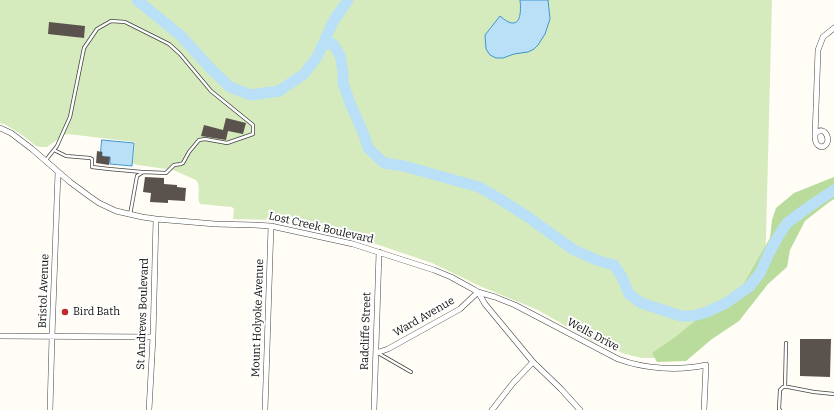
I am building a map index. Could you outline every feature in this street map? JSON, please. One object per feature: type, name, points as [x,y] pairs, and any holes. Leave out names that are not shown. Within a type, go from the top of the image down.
[{"type":"street","points":[[815,134],[818,50],[823,37],[834,28]]},
{"type":"street","name":"Lost Creek Boulevard","points":[[0,128],[23,142],[70,182],[99,203],[116,211],[156,219],[215,224],[271,226],[358,245],[451,277],[478,292],[488,308],[533,362],[580,410]]},
{"type":"street","name":"Bristol Avenue","points":[[50,410],[58,172]]},
{"type":"street","name":"St Andrews Boulevard","points":[[149,410],[156,219]]},
{"type":"street","name":"Mount Holyoke Avenue","points":[[265,410],[271,226]]},
{"type":"street","name":"Radcliffe Street","points":[[374,410],[379,252]]},
{"type":"street","name":"Ward Avenue","points":[[377,353],[388,349],[460,309],[478,292]]},
{"type":"street","name":"Wells Drive","points":[[478,292],[515,305],[624,362],[680,369],[706,365],[704,410]]},
{"type":"street","points":[[0,336],[152,337]]},
{"type":"street","points":[[492,410],[533,362]]},
{"type":"lane","points":[[46,161],[54,150],[57,146],[70,117],[84,48],[97,29],[111,21],[126,22],[169,44],[180,54],[211,91],[253,125],[253,134],[227,143],[205,139],[199,140],[189,152],[183,163],[174,165],[166,173],[92,167],[92,159],[90,158],[66,156],[54,150]]},
{"type":"lane","points":[[130,215],[137,176],[143,172]]},
{"type":"lane","points":[[785,387],[786,343]]},
{"type":"lane","points":[[377,353],[411,372]]},
{"type":"lane","points":[[780,410],[778,409],[780,390],[783,387],[834,394]]},
{"type":"green space","points":[[0,0],[772,0],[765,276],[659,358],[642,358],[625,354],[592,341],[538,310],[482,287],[432,263],[367,241],[272,220],[233,219],[234,209],[232,207],[200,204],[199,186],[196,180],[173,170],[134,164],[135,142],[68,134],[64,135],[47,147],[41,147],[36,146],[22,135],[0,123]]},
{"type":"green space","points":[[834,177],[834,199],[805,221],[790,250],[787,267],[768,284],[739,321],[712,339],[686,361],[657,362],[652,353],[743,285],[770,238],[772,220],[776,208],[794,193]]},
{"type":"water","points":[[520,0],[548,0],[550,19],[545,34],[538,45],[528,52],[514,54],[503,58],[496,58],[490,55],[486,49],[485,35],[500,16],[511,23],[515,23],[518,20],[520,17]]},
{"type":"water","points":[[102,140],[134,143],[132,166],[110,164],[110,157],[102,157]]},
{"type":"building","points":[[49,22],[85,26],[84,38],[48,34]]},
{"type":"building","points":[[226,118],[246,123],[243,134],[228,131],[226,140],[201,136],[204,125],[223,130]]},
{"type":"building","points":[[97,151],[102,152],[102,156],[110,157],[109,165],[96,163]]},
{"type":"building","points":[[145,177],[164,178],[164,184],[177,185],[177,187],[186,188],[185,201],[168,200],[168,203],[150,202],[151,193],[143,192]]},
{"type":"building","points":[[800,339],[831,339],[830,377],[800,376]]},
{"type":"waterway","points":[[137,0],[181,36],[211,69],[230,87],[251,95],[279,91],[304,74],[317,57],[334,20],[348,0]]},
{"type":"waterway","points":[[322,47],[327,43],[333,44],[340,55],[343,71],[343,83],[368,148],[384,163],[404,166],[479,187],[528,217],[574,250],[599,261],[614,265],[622,277],[629,294],[641,303],[681,316],[693,316],[707,312],[726,303],[749,287],[760,273],[769,253],[787,223],[834,190]]},
{"type":"place","name":"Bird Bath","points":[[65,312]]}]
